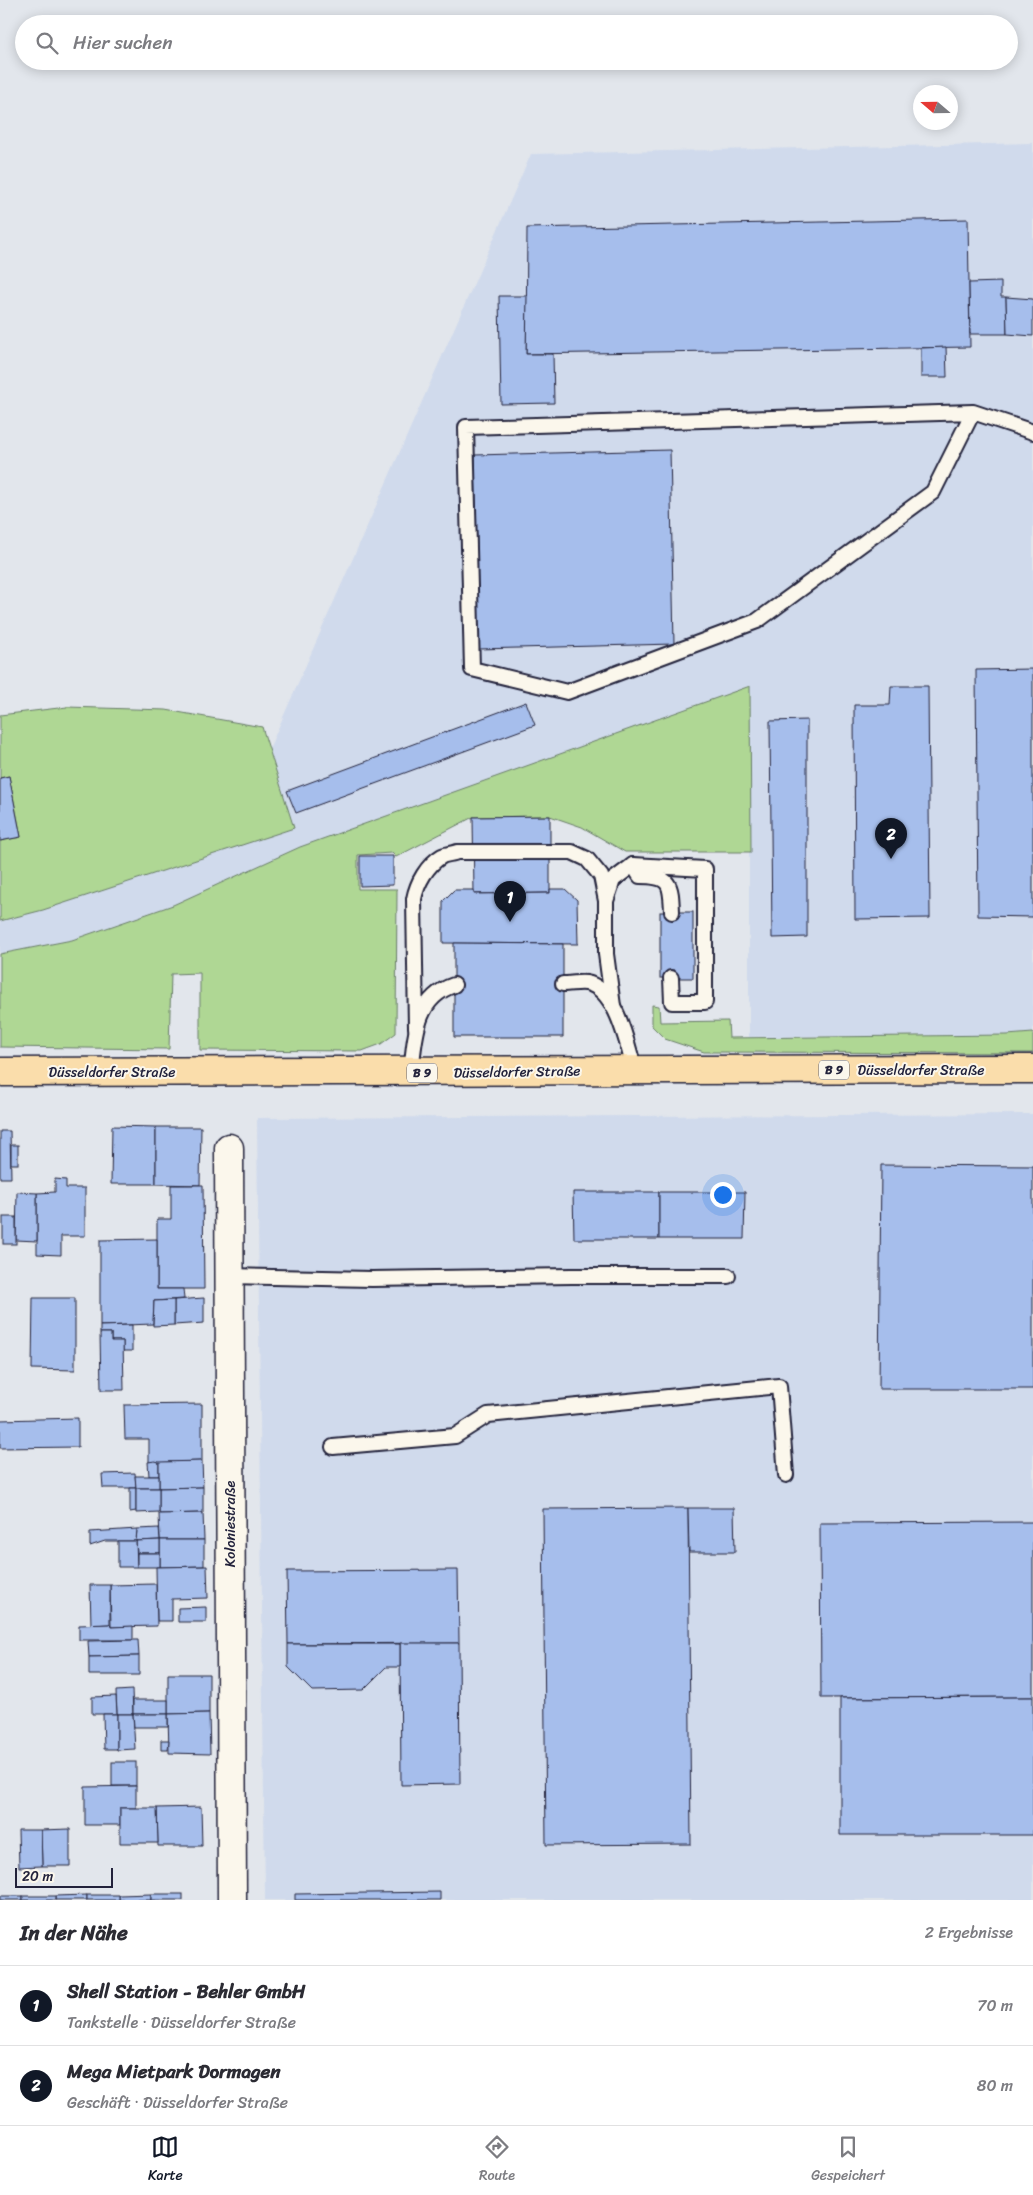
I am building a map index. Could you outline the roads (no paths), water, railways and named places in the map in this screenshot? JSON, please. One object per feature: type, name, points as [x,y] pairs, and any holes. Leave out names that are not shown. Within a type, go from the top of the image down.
[{"type":"main road","name":"Düsseldorfer Straße","points":[[0,1072],[411,1073],[635,1070],[1033,1069]]},
{"type":"street","name":"Koloniestraße","points":[[229,1148],[232,1900]]},
{"type":"lane","points":[[973,412],[933,492],[757,621],[567,692],[472,669],[466,427],[973,412],[1033,432]]},
{"type":"lane","points":[[411,1073],[416,1028],[414,899],[416,886],[429,868],[442,856],[457,852],[572,852],[586,858],[600,876],[606,901],[606,954],[613,1006],[635,1070]]},
{"type":"lane","points":[[606,901],[613,880],[633,864],[705,868],[704,1002],[672,1002],[671,978]]},
{"type":"lane","points":[[633,864],[640,876],[657,876],[668,884],[672,892],[672,912]]},
{"type":"lane","points":[[563,984],[587,983],[603,992],[613,1006]]},
{"type":"lane","points":[[416,1028],[426,1005],[441,990],[454,986]]},
{"type":"lane","points":[[229,1276],[372,1279],[728,1276]]},
{"type":"lane","points":[[333,1446],[455,1436],[488,1414],[780,1386],[786,1475]]},
{"type":"place","name":"Mega Mietpark Dormagen","points":[[891,859]]},
{"type":"place","name":"Shell Station - Behler GmbH","points":[[510,922]]}]
